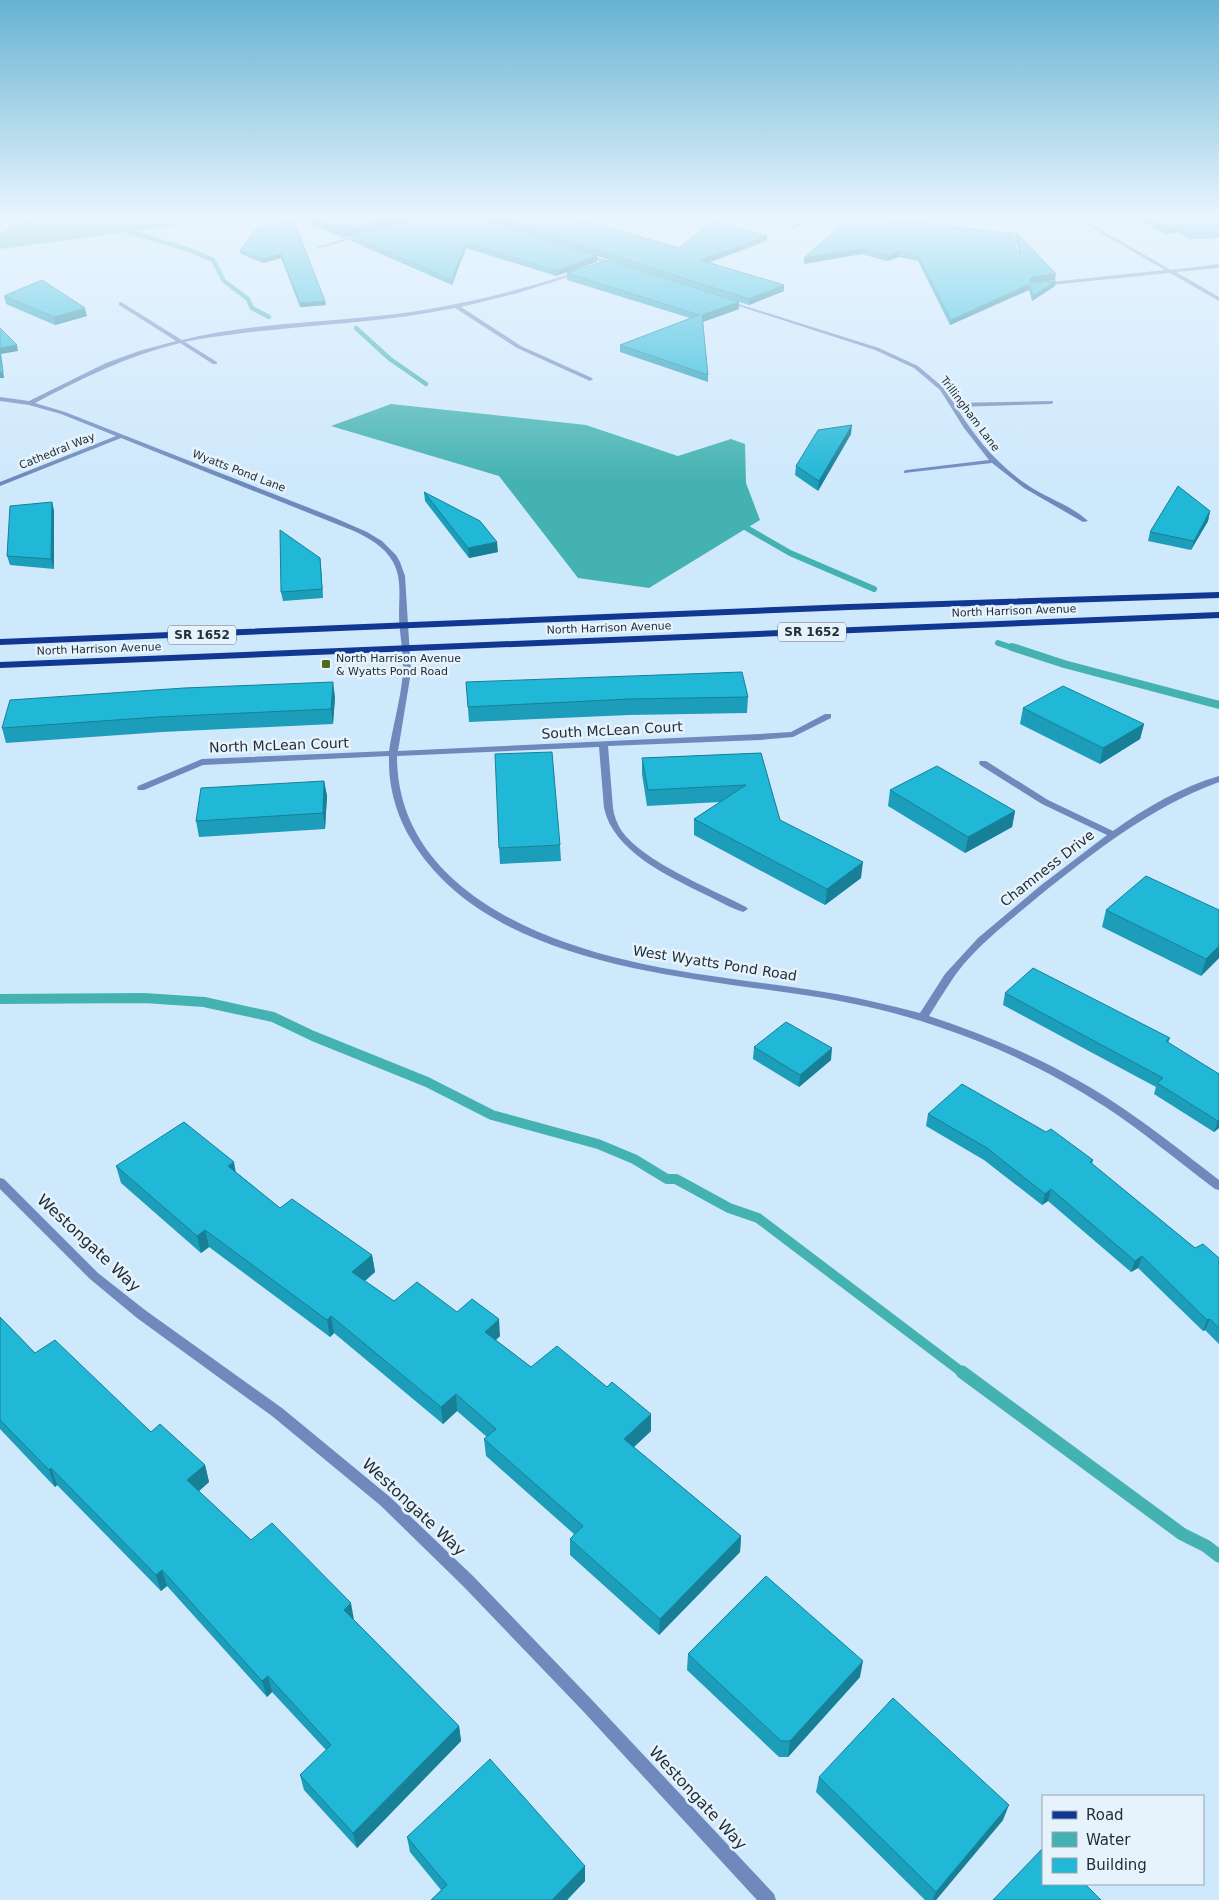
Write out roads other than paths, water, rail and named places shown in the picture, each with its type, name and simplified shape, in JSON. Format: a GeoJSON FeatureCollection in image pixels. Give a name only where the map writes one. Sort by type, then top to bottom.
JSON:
{"type":"FeatureCollection","features":[{"type":"Feature","properties":{"kind":"main road","name":"North Harrison Avenue"},"geometry":{"type":"LineString","coordinates":[[0,642],[403,627],[849,607],[1219,595]]}},
{"type":"Feature","properties":{"kind":"main road","name":"North Harrison Avenue"},"geometry":{"type":"LineString","coordinates":[[0,665],[1219,614]]}},
{"type":"Feature","properties":{"kind":"street"},"geometry":{"type":"LineString","coordinates":[[121,304],[215,363]]}},
{"type":"Feature","properties":{"kind":"street"},"geometry":{"type":"LineString","coordinates":[[30,403],[108,364],[139,352],[180,341],[238,330],[389,317],[472,304]]}},
{"type":"Feature","properties":{"kind":"street","name":"Trillingham Lane"},"geometry":{"type":"LineString","coordinates":[[737,304],[877,349],[903,360],[929,376],[942,388],[952,405],[993,461],[1026,487],[1085,521]]}},
{"type":"Feature","properties":{"kind":"street"},"geometry":{"type":"LineString","coordinates":[[457,307],[519,347],[590,379]]}},
{"type":"Feature","properties":{"kind":"street","name":"Wyatts Pond Lane"},"geometry":{"type":"LineString","coordinates":[[0,399],[30,403],[121,436],[333,519],[372,538],[393,556],[400,568],[403,579],[403,627]]}},
{"type":"Feature","properties":{"kind":"street"},"geometry":{"type":"LineString","coordinates":[[952,405],[1052,402]]}},
{"type":"Feature","properties":{"kind":"street","name":"Cathedral Way"},"geometry":{"type":"LineString","coordinates":[[0,484],[121,436]]}},
{"type":"Feature","properties":{"kind":"street"},"geometry":{"type":"LineString","coordinates":[[906,472],[993,461]]}},
{"type":"Feature","properties":{"kind":"street","name":"West Wyatts Pond Road"},"geometry":{"type":"LineString","coordinates":[[403,627],[407,669],[393,755],[398,800],[406,824],[417,844],[455,886],[480,905],[513,924],[577,950],[621,963],[655,971],[861,1002],[923,1018],[979,1038],[1091,1094],[1155,1136],[1219,1186]]}},
{"type":"Feature","properties":{"kind":"street","name":"South McLean Court"},"geometry":{"type":"LineString","coordinates":[[393,755],[793,734],[828,716]]}},
{"type":"Feature","properties":{"kind":"street"},"geometry":{"type":"LineString","coordinates":[[604,744],[610,819],[622,840],[640,854],[744,909]]}},
{"type":"Feature","properties":{"kind":"street","name":"North McLean Court"},"geometry":{"type":"LineString","coordinates":[[140,788],[202,762],[393,755]]}},
{"type":"Feature","properties":{"kind":"street"},"geometry":{"type":"LineString","coordinates":[[983,763],[1045,802],[1112,834]]}},
{"type":"Feature","properties":{"kind":"street","name":"Chamness Drive"},"geometry":{"type":"LineString","coordinates":[[923,1018],[949,975],[975,946],[1112,834],[1173,796],[1219,779]]}},
{"type":"Feature","properties":{"kind":"street","name":"Westongate Way"},"geometry":{"type":"LineString","coordinates":[[0,1182],[94,1276],[141,1314],[277,1412],[385,1502],[468,1581],[768,1900]]}},
{"type":"Feature","properties":{"kind":"water"},"geometry":{"type":"Polygon","coordinates":[[[391,404],[586,425],[678,456],[731,439],[745,444],[746,483],[760,520],[649,588],[578,578],[499,476],[331,426],[391,404]]]}},
{"type":"Feature","properties":{"kind":"waterway"},"geometry":{"type":"LineString","coordinates":[[250,304],[252,308],[269,317]]}},
{"type":"Feature","properties":{"kind":"waterway"},"geometry":{"type":"LineString","coordinates":[[356,328],[390,359],[426,384]]}},
{"type":"Feature","properties":{"kind":"waterway"},"geometry":{"type":"LineString","coordinates":[[738,523],[790,553],[874,589]]}},
{"type":"Feature","properties":{"kind":"waterway"},"geometry":{"type":"LineString","coordinates":[[998,643],[1016,649]]}},
{"type":"Feature","properties":{"kind":"waterway"},"geometry":{"type":"LineString","coordinates":[[1012,647],[1064,664],[1219,705]]}},
{"type":"Feature","properties":{"kind":"waterway"},"geometry":{"type":"LineString","coordinates":[[0,999],[144,998],[204,1002],[273,1017],[313,1036],[427,1082],[492,1115],[598,1144],[634,1159],[667,1179],[676,1179],[729,1208],[758,1218],[963,1373]]}},
{"type":"Feature","properties":{"kind":"waterway"},"geometry":{"type":"LineString","coordinates":[[962,1372],[1182,1534],[1206,1546],[1219,1556]]}},
{"type":"Feature","properties":{"kind":"place","name":"North Harrison Avenue & Wyatts Pond Road"},"geometry":{"type":"Point","coordinates":[326,664]}}]}
